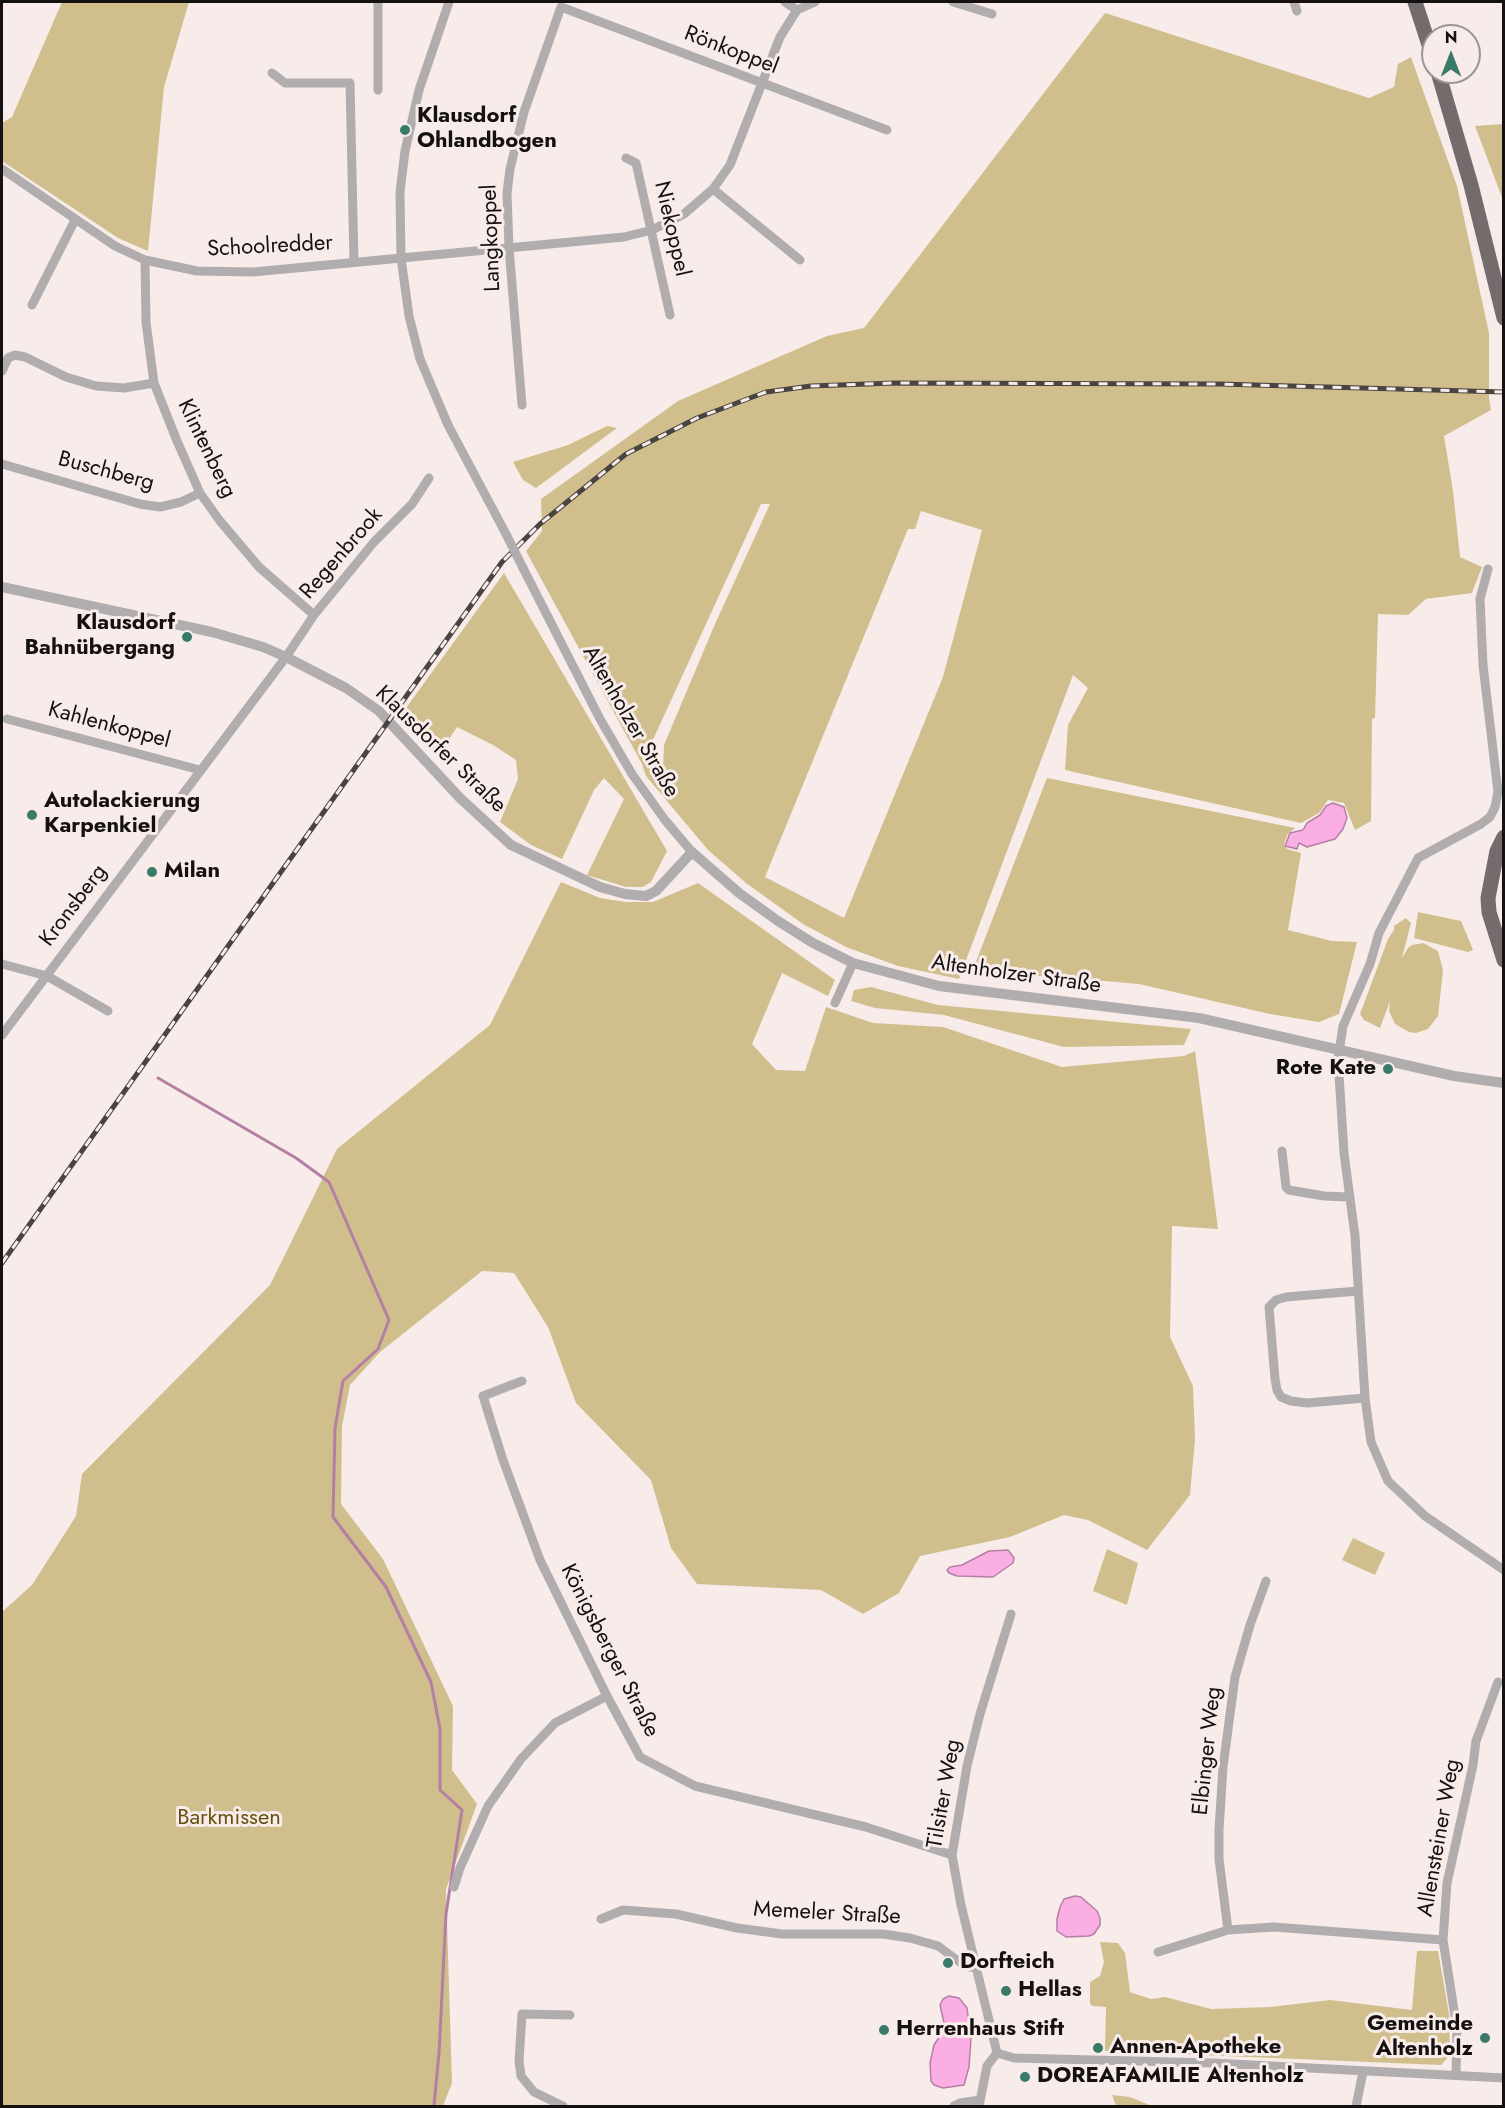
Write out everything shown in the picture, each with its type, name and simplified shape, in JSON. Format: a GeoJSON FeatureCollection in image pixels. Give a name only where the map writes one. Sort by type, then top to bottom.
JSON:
{"type":"FeatureCollection","features":[{"type":"Feature","properties":{"kind":"highway"},"geometry":{"type":"LineString","coordinates":[[1415,2],[1422,24]]}},
{"type":"Feature","properties":{"kind":"highway"},"geometry":{"type":"LineString","coordinates":[[1442,84],[1471,185],[1503,318]]}},
{"type":"Feature","properties":{"kind":"highway"},"geometry":{"type":"LineString","coordinates":[[1503,837],[1497,851],[1488,898],[1489,912],[1503,960]]}},
{"type":"Feature","properties":{"kind":"highway"},"geometry":{"type":"LineString","coordinates":[[1488,898],[1503,868]]}},
{"type":"Feature","properties":{"kind":"street"},"geometry":{"type":"LineString","coordinates":[[378,2],[378,90]]}},
{"type":"Feature","properties":{"kind":"street","name":"Altenholzer Straße"},"geometry":{"type":"LineString","coordinates":[[449,2],[419,90],[405,151],[400,192],[401,258],[410,316],[420,359],[448,425],[600,719],[632,774],[665,820],[692,852],[739,893],[778,921],[813,943],[853,963],[939,986],[1199,1018],[1454,1076],[1503,1083]]}},
{"type":"Feature","properties":{"kind":"street"},"geometry":{"type":"LineString","coordinates":[[785,2],[797,10],[815,2]]}},
{"type":"Feature","properties":{"kind":"street"},"geometry":{"type":"LineString","coordinates":[[953,2],[992,14]]}},
{"type":"Feature","properties":{"kind":"street"},"geometry":{"type":"LineString","coordinates":[[1294,2],[1297,11]]}},
{"type":"Feature","properties":{"kind":"street","name":"Rönkoppel"},"geometry":{"type":"LineString","coordinates":[[561,7],[887,130]]}},
{"type":"Feature","properties":{"kind":"street","name":"Langkoppel"},"geometry":{"type":"LineString","coordinates":[[522,405],[509,248],[507,193],[510,169],[524,112],[561,7]]}},
{"type":"Feature","properties":{"kind":"street","name":"Schoolredder"},"geometry":{"type":"LineString","coordinates":[[2,169],[115,246],[145,260],[197,271],[253,272],[624,237],[652,230],[684,214],[713,189],[730,165],[780,37],[797,10]]}},
{"type":"Feature","properties":{"kind":"street","name":"Schoolredder"},"geometry":{"type":"LineString","coordinates":[[272,73],[285,83],[350,83],[354,262]]}},
{"type":"Feature","properties":{"kind":"street","name":"Niekoppel"},"geometry":{"type":"LineString","coordinates":[[626,158],[636,163],[670,315]]}},
{"type":"Feature","properties":{"kind":"street"},"geometry":{"type":"LineString","coordinates":[[713,189],[800,260]]}},
{"type":"Feature","properties":{"kind":"street"},"geometry":{"type":"LineString","coordinates":[[32,305],[75,220]]}},
{"type":"Feature","properties":{"kind":"street","name":"Klintenberg"},"geometry":{"type":"LineString","coordinates":[[145,260],[146,322],[154,383],[200,493],[220,521],[259,567],[314,615]]}},
{"type":"Feature","properties":{"kind":"street"},"geometry":{"type":"LineString","coordinates":[[2,371],[8,358],[15,355],[66,377],[96,386],[124,388],[154,383]]}},
{"type":"Feature","properties":{"kind":"street","name":"Buschberg"},"geometry":{"type":"LineString","coordinates":[[2,464],[140,504],[160,507],[182,502],[200,493]]}},
{"type":"Feature","properties":{"kind":"street","name":"Regenbrook"},"geometry":{"type":"LineString","coordinates":[[286,657],[314,615],[374,542],[412,504],[429,478]]}},
{"type":"Feature","properties":{"kind":"street"},"geometry":{"type":"LineString","coordinates":[[1488,569],[1480,599],[1483,665],[1498,792],[1495,807],[1490,817],[1481,824],[1418,858],[1378,933],[1370,964],[1343,1026],[1338,1048],[1339,1089],[1355,1236],[1365,1398],[1371,1442],[1388,1481],[1425,1516],[1503,1570]]}},
{"type":"Feature","properties":{"kind":"street","name":"Klausdorfer Straße"},"geometry":{"type":"LineString","coordinates":[[2,587],[212,632],[263,647],[286,657],[346,688],[379,711],[460,798],[511,845],[600,887],[625,894],[646,896],[656,891],[692,852]]}},
{"type":"Feature","properties":{"kind":"street","name":"Kronsberg"},"geometry":{"type":"LineString","coordinates":[[2,1035],[286,657]]}},
{"type":"Feature","properties":{"kind":"street","name":"Kahlenkoppel"},"geometry":{"type":"LineString","coordinates":[[7,719],[200,770]]}},
{"type":"Feature","properties":{"kind":"street"},"geometry":{"type":"LineString","coordinates":[[835,1003],[853,963]]}},
{"type":"Feature","properties":{"kind":"street"},"geometry":{"type":"LineString","coordinates":[[2,964],[47,976],[108,1011]]}},
{"type":"Feature","properties":{"kind":"street"},"geometry":{"type":"LineString","coordinates":[[1282,1151],[1286,1187],[1289,1191],[1349,1197]]}},
{"type":"Feature","properties":{"kind":"street"},"geometry":{"type":"LineString","coordinates":[[1358,1291],[1286,1297],[1276,1300],[1269,1307],[1275,1379],[1281,1397],[1307,1403],[1365,1398]]}},
{"type":"Feature","properties":{"kind":"street","name":"Königsberger Straße"},"geometry":{"type":"LineString","coordinates":[[522,1381],[483,1396],[503,1460],[540,1560],[607,1696],[640,1757],[695,1786],[866,1827],[952,1855]]}},
{"type":"Feature","properties":{"kind":"street","name":"Elbinger Weg"},"geometry":{"type":"LineString","coordinates":[[1228,1930],[1219,1859],[1222,1767],[1235,1677],[1266,1581]]}},
{"type":"Feature","properties":{"kind":"street","name":"Tilsiter Weg"},"geometry":{"type":"LineString","coordinates":[[997,2053],[961,1905],[952,1855],[967,1766],[980,1714],[1011,1614]]}},
{"type":"Feature","properties":{"kind":"street","name":"Allensteiner Weg"},"geometry":{"type":"LineString","coordinates":[[1456,2075],[1457,2029],[1443,1940],[1447,1883],[1473,1765],[1476,1741],[1498,1682]]}},
{"type":"Feature","properties":{"kind":"street"},"geometry":{"type":"LineString","coordinates":[[454,1887],[460,1868],[488,1806],[521,1759],[555,1723],[607,1696]]}},
{"type":"Feature","properties":{"kind":"street","name":"Memeler Straße"},"geometry":{"type":"LineString","coordinates":[[601,1918],[623,1910],[676,1914],[737,1928],[782,1934],[883,1934],[910,1938],[938,1946],[965,1966],[976,1968]]}},
{"type":"Feature","properties":{"kind":"street"},"geometry":{"type":"LineString","coordinates":[[1158,1952],[1228,1930],[1286,1928],[1443,1940]]}},
{"type":"Feature","properties":{"kind":"street"},"geometry":{"type":"LineString","coordinates":[[563,2106],[534,2092],[521,2076],[519,2061],[522,2014],[570,2015]]}},
{"type":"Feature","properties":{"kind":"street"},"geometry":{"type":"LineString","coordinates":[[954,2106],[960,2103],[980,2103],[987,2066],[997,2053],[1014,2058],[1213,2063],[1503,2078]]}},
{"type":"Feature","properties":{"kind":"street"},"geometry":{"type":"LineString","coordinates":[[1356,2106],[1363,2072]]}},
{"type":"Feature","properties":{"kind":"green space"},"geometry":{"type":"Polygon","coordinates":[[[62,2],[189,2],[164,87],[148,251],[118,238],[2,161],[2,123],[12,117],[62,2]]]}},
{"type":"Feature","properties":{"kind":"green space"},"geometry":{"type":"Polygon","coordinates":[[[1105,13],[1369,98],[1394,87],[1398,64],[1411,57],[1457,186],[1489,333],[1491,410],[1444,436],[1460,557],[1482,567],[1472,593],[1426,599],[1408,615],[1378,614],[1375,718],[1372,719],[1371,821],[1355,830],[1344,803],[1328,800],[1319,813],[1301,823],[1065,770],[1068,725],[1088,688],[1073,675],[959,979],[898,966],[846,947],[803,924],[746,883],[708,850],[646,776],[642,764],[526,551],[542,531],[541,499],[678,401],[827,336],[864,328],[1105,13]],[[761,504],[651,744],[655,757],[663,768],[664,745],[715,624],[770,504],[761,504]],[[921,511],[915,529],[908,529],[765,877],[844,918],[943,677],[982,530],[921,511]]]}},
{"type":"Feature","properties":{"kind":"green space"},"geometry":{"type":"Polygon","coordinates":[[[1504,124],[1503,200],[1475,126],[1504,124]]]}},
{"type":"Feature","properties":{"kind":"green space"},"geometry":{"type":"Polygon","coordinates":[[[607,426],[617,428],[536,488],[523,480],[513,462],[568,445],[607,426]]]}},
{"type":"Feature","properties":{"kind":"green space"},"geometry":{"type":"Polygon","coordinates":[[[504,573],[667,851],[651,882],[643,887],[626,887],[587,875],[624,799],[604,778],[594,790],[562,859],[531,845],[500,822],[518,779],[516,760],[493,745],[457,727],[437,757],[398,719],[504,573]]]}},
{"type":"Feature","properties":{"kind":"green space"},"geometry":{"type":"Polygon","coordinates":[[[1047,778],[1295,828],[1287,835],[1284,845],[1287,849],[1301,853],[1288,930],[1332,941],[1357,942],[1339,1014],[1319,1022],[1270,1014],[1139,984],[972,972],[1047,778]]]}},
{"type":"Feature","properties":{"kind":"green space","name":"Barkmissen"},"geometry":{"type":"Polygon","coordinates":[[[561,882],[600,898],[625,902],[653,902],[698,883],[835,980],[828,996],[782,973],[752,1044],[776,1070],[805,1071],[826,1007],[873,1023],[943,1027],[1062,1067],[1184,1056],[1195,1051],[1218,1229],[1172,1226],[1170,1337],[1193,1386],[1195,1439],[1190,1495],[1147,1550],[1088,1520],[1064,1515],[1010,1537],[920,1556],[899,1593],[863,1614],[821,1590],[697,1584],[671,1548],[651,1480],[576,1403],[548,1327],[514,1273],[482,1271],[380,1352],[350,1385],[342,1426],[341,1504],[383,1559],[453,1706],[452,1770],[477,1804],[446,1889],[452,2083],[443,2106],[2,2106],[2,1612],[32,1585],[76,1516],[82,1474],[270,1285],[337,1149],[490,1025],[561,882]]]}},
{"type":"Feature","properties":{"kind":"green space"},"geometry":{"type":"Polygon","coordinates":[[[1418,912],[1461,921],[1473,950],[1468,952],[1414,938],[1418,912]]]}},
{"type":"Feature","properties":{"kind":"green space"},"geometry":{"type":"Polygon","coordinates":[[[1406,918],[1411,923],[1402,958],[1412,945],[1423,943],[1438,951],[1443,970],[1438,1016],[1428,1029],[1416,1033],[1409,1032],[1395,1024],[1389,1011],[1390,1001],[1380,1028],[1364,1020],[1360,1014],[1394,926],[1406,918]]]}},
{"type":"Feature","properties":{"kind":"green space"},"geometry":{"type":"Polygon","coordinates":[[[871,987],[938,1005],[1191,1029],[1184,1045],[1064,1047],[944,1015],[875,1008],[851,1001],[854,990],[871,987]]]}},
{"type":"Feature","properties":{"kind":"green space"},"geometry":{"type":"Polygon","coordinates":[[[1353,1538],[1385,1553],[1375,1575],[1342,1560],[1353,1538]]]}},
{"type":"Feature","properties":{"kind":"green space"},"geometry":{"type":"Polygon","coordinates":[[[1107,1549],[1138,1563],[1127,1605],[1093,1591],[1107,1549]]]}},
{"type":"Feature","properties":{"kind":"green space"},"geometry":{"type":"Polygon","coordinates":[[[1100,1942],[1118,1943],[1125,1953],[1130,1992],[1151,1999],[1165,1997],[1211,2009],[1270,2007],[1330,2000],[1412,2010],[1417,1951],[1438,1951],[1449,2014],[1450,2055],[1441,2065],[1105,2051],[1106,2007],[1090,2004],[1090,1982],[1100,1976],[1104,1962],[1100,1942]]]}},
{"type":"Feature","properties":{"kind":"green space"},"geometry":{"type":"Polygon","coordinates":[[[1112,2095],[1130,2097],[1152,2106],[1116,2106],[1112,2095]]]}},
{"type":"Feature","properties":{"kind":"shaded area"},"geometry":{"type":"Polygon","coordinates":[[[1333,803],[1344,807],[1347,818],[1343,829],[1335,839],[1307,847],[1299,843],[1297,849],[1285,846],[1290,833],[1303,830],[1307,823],[1320,815],[1326,806],[1333,803]]]}},
{"type":"Feature","properties":{"kind":"shaded area"},"geometry":{"type":"Polygon","coordinates":[[[1008,1550],[1014,1558],[1013,1563],[993,1577],[957,1576],[947,1570],[989,1551],[1008,1550]]]}},
{"type":"Feature","properties":{"kind":"shaded area"},"geometry":{"type":"Polygon","coordinates":[[[1081,1897],[1097,1911],[1100,1925],[1094,1934],[1066,1937],[1057,1931],[1057,1919],[1064,1899],[1081,1897]]]}},
{"type":"Feature","properties":{"kind":"shaded area"},"geometry":{"type":"Polygon","coordinates":[[[949,1996],[959,1998],[967,2008],[971,2038],[969,2067],[964,2085],[943,2088],[934,2085],[931,2081],[930,2063],[934,2045],[941,2034],[944,2023],[940,2005],[943,1999],[949,1996]]]}},
{"type":"Feature","properties":{"kind":"waterway"},"geometry":{"type":"LineString","coordinates":[[158,1078],[296,1158],[329,1182],[389,1320],[378,1349],[343,1381],[335,1428],[333,1517],[386,1587],[431,1682],[440,1729],[440,1790],[462,1810],[446,1914],[434,2106]]}},
{"type":"Feature","properties":{"kind":"railway"},"geometry":{"type":"LineString","coordinates":[[2,1263],[502,562],[540,524],[626,454],[697,418],[766,392],[811,386],[895,383],[1220,384],[1504,392]]}},
{"type":"Feature","properties":{"kind":"place","name":"Klausdorf Ohlandbogen"},"geometry":{"type":"Point","coordinates":[405,130]}},
{"type":"Feature","properties":{"kind":"place","name":"Klausdorf Bahnübergang"},"geometry":{"type":"Point","coordinates":[187,637]}},
{"type":"Feature","properties":{"kind":"place","name":"Autolackierung Karpenkiel"},"geometry":{"type":"Point","coordinates":[32,815]}},
{"type":"Feature","properties":{"kind":"place","name":"Milan"},"geometry":{"type":"Point","coordinates":[152,872]}},
{"type":"Feature","properties":{"kind":"place","name":"Rote Kate"},"geometry":{"type":"Point","coordinates":[1388,1069]}},
{"type":"Feature","properties":{"kind":"place","name":"Dorfteich"},"geometry":{"type":"Point","coordinates":[948,1963]}},
{"type":"Feature","properties":{"kind":"place","name":"Hellas"},"geometry":{"type":"Point","coordinates":[1006,1991]}},
{"type":"Feature","properties":{"kind":"place","name":"Herrenhaus Stift"},"geometry":{"type":"Point","coordinates":[884,2030]}},
{"type":"Feature","properties":{"kind":"place","name":"Gemeinde Altenholz"},"geometry":{"type":"Point","coordinates":[1485,2038]}},
{"type":"Feature","properties":{"kind":"place","name":"Annen-Apotheke"},"geometry":{"type":"Point","coordinates":[1098,2048]}},
{"type":"Feature","properties":{"kind":"place","name":"DOREAFAMILIE Altenholz"},"geometry":{"type":"Point","coordinates":[1025,2077]}}]}
